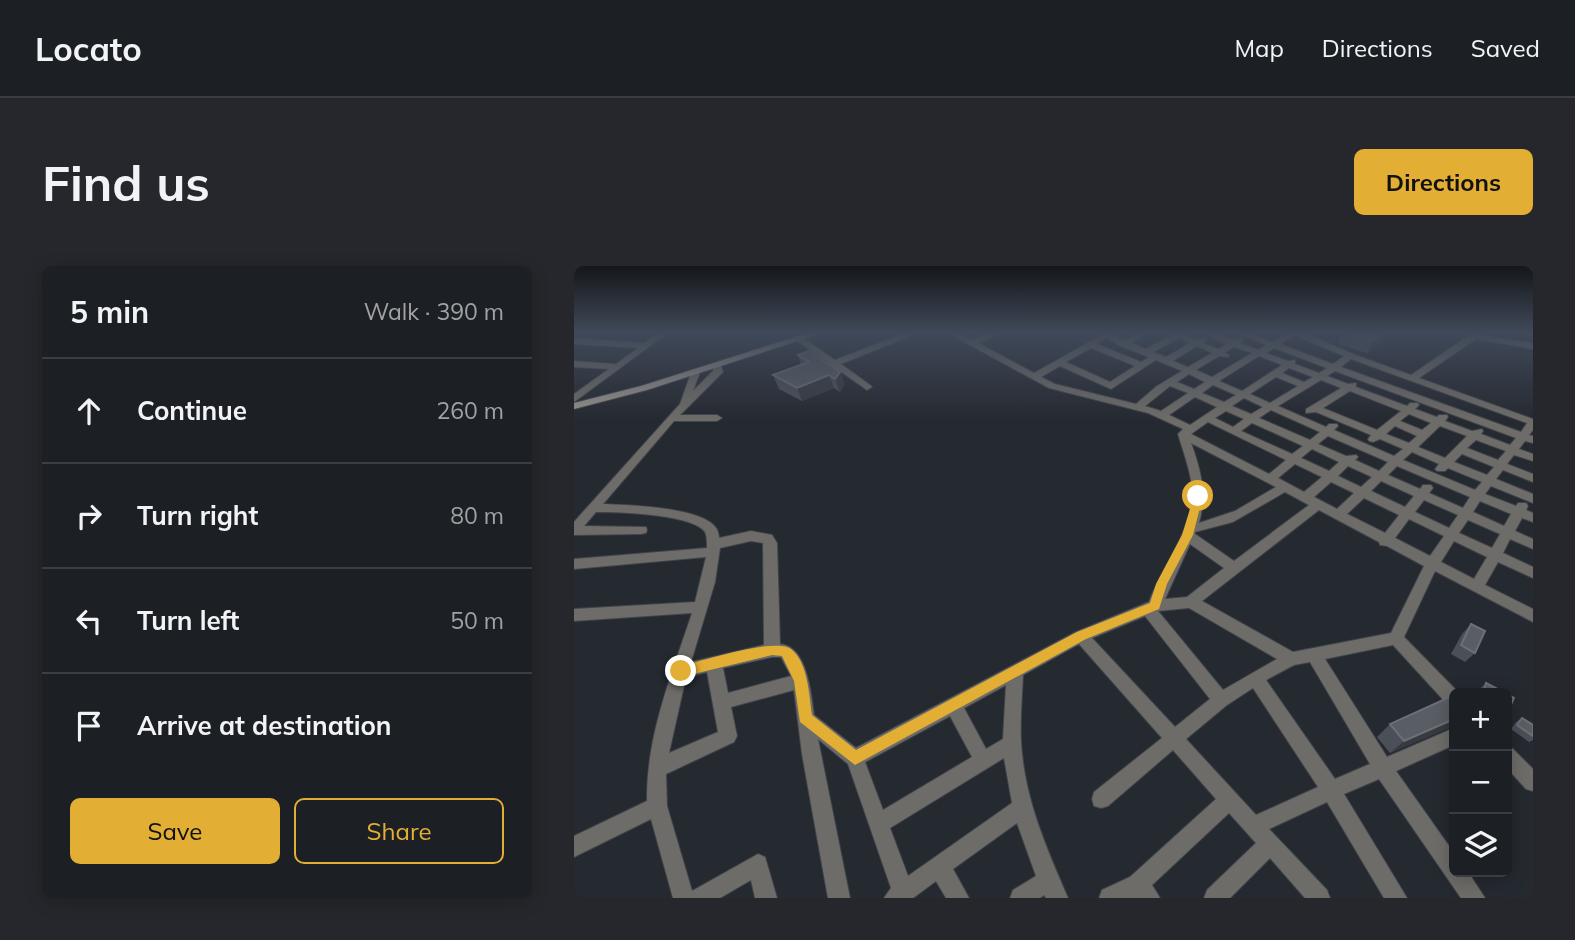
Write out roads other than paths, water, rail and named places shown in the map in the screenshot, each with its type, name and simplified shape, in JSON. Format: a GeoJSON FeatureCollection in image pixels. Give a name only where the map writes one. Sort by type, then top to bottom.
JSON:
{"type":"FeatureCollection","features":[{"type":"Feature","properties":{"kind":"street"},"geometry":{"type":"LineString","coordinates":[[586,365],[590,361]]}},
{"type":"Feature","properties":{"kind":"street"},"geometry":{"type":"LineString","coordinates":[[574,400],[625,361]]}},
{"type":"Feature","properties":{"kind":"street"},"geometry":{"type":"LineString","coordinates":[[574,406],[694,376],[738,361]]}},
{"type":"Feature","properties":{"kind":"street"},"geometry":{"type":"LineString","coordinates":[[829,361],[867,387]]}},
{"type":"Feature","properties":{"kind":"street"},"geometry":{"type":"LineString","coordinates":[[833,364],[840,361]]}},
{"type":"Feature","properties":{"kind":"street"},"geometry":{"type":"LineString","coordinates":[[1005,361],[1052,386],[1162,415],[1187,432],[1249,453],[1292,459],[1533,573]]}},
{"type":"Feature","properties":{"kind":"street"},"geometry":{"type":"LineString","coordinates":[[1131,361],[1142,366]]}},
{"type":"Feature","properties":{"kind":"street"},"geometry":{"type":"LineString","coordinates":[[1094,398],[1146,361]]}},
{"type":"Feature","properties":{"kind":"street"},"geometry":{"type":"LineString","coordinates":[[1169,361],[1533,519]]}},
{"type":"Feature","properties":{"kind":"street"},"geometry":{"type":"LineString","coordinates":[[1138,407],[1151,394],[1205,361]]}},
{"type":"Feature","properties":{"kind":"street"},"geometry":{"type":"LineString","coordinates":[[1207,361],[1238,377]]}},
{"type":"Feature","properties":{"kind":"street"},"geometry":{"type":"LineString","coordinates":[[1281,361],[1533,458]]}},
{"type":"Feature","properties":{"kind":"street"},"geometry":{"type":"LineString","coordinates":[[1162,415],[1212,381],[1274,373],[1292,361]]}},
{"type":"Feature","properties":{"kind":"street"},"geometry":{"type":"LineString","coordinates":[[1317,361],[1528,438]]}},
{"type":"Feature","properties":{"kind":"street"},"geometry":{"type":"LineString","coordinates":[[1234,431],[1270,406],[1322,378],[1343,361]]}},
{"type":"Feature","properties":{"kind":"street"},"geometry":{"type":"LineString","coordinates":[[1365,361],[1533,423],[1528,438],[1511,450],[1432,564],[1396,638]]}},
{"type":"Feature","properties":{"kind":"street"},"geometry":{"type":"LineString","coordinates":[[1377,398],[1432,361]]}},
{"type":"Feature","properties":{"kind":"street"},"geometry":{"type":"LineString","coordinates":[[1243,362],[1238,377],[1243,394]]}},
{"type":"Feature","properties":{"kind":"street"},"geometry":{"type":"LineString","coordinates":[[1034,377],[1061,363],[1111,386]]}},
{"type":"Feature","properties":{"kind":"street"},"geometry":{"type":"LineString","coordinates":[[574,364],[618,367]]}},
{"type":"Feature","properties":{"kind":"street"},"geometry":{"type":"LineString","coordinates":[[1249,453],[1378,366]]}},
{"type":"Feature","properties":{"kind":"street"},"geometry":{"type":"LineString","coordinates":[[574,531],[591,508],[717,369]]}},
{"type":"Feature","properties":{"kind":"street"},"geometry":{"type":"LineString","coordinates":[[1274,373],[1306,386]]}},
{"type":"Feature","properties":{"kind":"street"},"geometry":{"type":"LineString","coordinates":[[683,405],[694,376]]}},
{"type":"Feature","properties":{"kind":"street"},"geometry":{"type":"LineString","coordinates":[[1170,382],[1533,544]]}},
{"type":"Feature","properties":{"kind":"street"},"geometry":{"type":"LineString","coordinates":[[1305,498],[1345,461],[1437,387]]}},
{"type":"Feature","properties":{"kind":"street"},"geometry":{"type":"LineString","coordinates":[[574,392],[585,391]]}},
{"type":"Feature","properties":{"kind":"street"},"geometry":{"type":"LineString","coordinates":[[1187,432],[1243,394]]}},
{"type":"Feature","properties":{"kind":"street"},"geometry":{"type":"LineString","coordinates":[[1337,516],[1465,397]]}},
{"type":"Feature","properties":{"kind":"street"},"geometry":{"type":"LineString","coordinates":[[1315,408],[1489,481],[1531,495],[1506,532],[1477,587]]}},
{"type":"Feature","properties":{"kind":"street"},"geometry":{"type":"LineString","coordinates":[[1385,542],[1434,478],[1498,410]]}},
{"type":"Feature","properties":{"kind":"street"},"geometry":{"type":"LineString","coordinates":[[671,418],[717,418]]}},
{"type":"Feature","properties":{"kind":"street"},"geometry":{"type":"LineString","coordinates":[[1207,418],[1234,431],[1270,479],[1385,542],[1533,616]]}},
{"type":"Feature","properties":{"kind":"street"},"geometry":{"type":"LineString","coordinates":[[1270,479],[1341,419]]}},
{"type":"Feature","properties":{"kind":"street"},"geometry":{"type":"LineString","coordinates":[[1393,422],[1424,435]]}},
{"type":"Feature","properties":{"kind":"street"},"geometry":{"type":"LineString","coordinates":[[1151,607],[1188,531],[1198,496],[1187,432]]}},
{"type":"Feature","properties":{"kind":"street"},"geometry":{"type":"LineString","coordinates":[[1459,449],[1533,478]]}},
{"type":"Feature","properties":{"kind":"street"},"geometry":{"type":"LineString","coordinates":[[1188,531],[1211,527],[1241,514],[1285,486]]}},
{"type":"Feature","properties":{"kind":"street"},"geometry":{"type":"LineString","coordinates":[[855,758],[1081,636],[1151,607],[1191,602],[1232,567],[1262,548],[1317,505]]}},
{"type":"Feature","properties":{"kind":"street"},"geometry":{"type":"LineString","coordinates":[[591,508],[645,510],[683,517],[707,526],[712,532],[714,548],[701,607],[681,671],[657,766],[657,806],[684,898]]}},
{"type":"Feature","properties":{"kind":"street"},"geometry":{"type":"LineString","coordinates":[[574,531],[641,530]]}},
{"type":"Feature","properties":{"kind":"street"},"geometry":{"type":"LineString","coordinates":[[1188,531],[1232,567]]}},
{"type":"Feature","properties":{"kind":"street"},"geometry":{"type":"LineString","coordinates":[[574,564],[714,548],[751,536],[767,538],[770,543],[772,650]]}},
{"type":"Feature","properties":{"kind":"street"},"geometry":{"type":"LineString","coordinates":[[1191,602],[1291,659]]}},
{"type":"Feature","properties":{"kind":"street"},"geometry":{"type":"LineString","coordinates":[[574,615],[701,607]]}},
{"type":"Feature","properties":{"kind":"street"},"geometry":{"type":"LineString","coordinates":[[1151,607],[1221,700]]}},
{"type":"Feature","properties":{"kind":"street"},"geometry":{"type":"LineString","coordinates":[[1081,636],[1256,825],[1319,898]]}},
{"type":"Feature","properties":{"kind":"street"},"geometry":{"type":"LineString","coordinates":[[1101,799],[1221,700],[1255,678],[1291,659],[1396,638]]}},
{"type":"Feature","properties":{"kind":"street"},"geometry":{"type":"LineString","coordinates":[[1396,638],[1449,696]]}},
{"type":"Feature","properties":{"kind":"street"},"geometry":{"type":"LineString","coordinates":[[681,671],[772,650],[785,651],[791,657],[801,681],[805,718],[839,898]]}},
{"type":"Feature","properties":{"kind":"street"},"geometry":{"type":"LineString","coordinates":[[1314,655],[1384,770],[1449,862]]}},
{"type":"Feature","properties":{"kind":"street"},"geometry":{"type":"LineString","coordinates":[[657,766],[728,736],[715,665]]}},
{"type":"Feature","properties":{"kind":"street"},"geometry":{"type":"LineString","coordinates":[[1014,673],[1012,743],[1023,807],[1053,889],[1021,898]]}},
{"type":"Feature","properties":{"kind":"street"},"geometry":{"type":"LineString","coordinates":[[1255,678],[1331,790],[1396,898]]}},
{"type":"Feature","properties":{"kind":"street"},"geometry":{"type":"LineString","coordinates":[[723,702],[801,681]]}},
{"type":"Feature","properties":{"kind":"street"},"geometry":{"type":"LineString","coordinates":[[953,705],[983,760]]}},
{"type":"Feature","properties":{"kind":"street"},"geometry":{"type":"LineString","coordinates":[[805,718],[855,758],[899,895],[1023,807]]}},
{"type":"Feature","properties":{"kind":"street"},"geometry":{"type":"LineString","coordinates":[[1256,825],[1331,790],[1384,770],[1449,738]]}},
{"type":"Feature","properties":{"kind":"street"},"geometry":{"type":"LineString","coordinates":[[878,824],[1012,743]]}},
{"type":"Feature","properties":{"kind":"street"},"geometry":{"type":"LineString","coordinates":[[1512,760],[1533,782]]}},
{"type":"Feature","properties":{"kind":"street"},"geometry":{"type":"LineString","coordinates":[[1110,898],[1143,891],[1230,799]]}},
{"type":"Feature","properties":{"kind":"street"},"geometry":{"type":"LineString","coordinates":[[574,847],[657,806]]}},
{"type":"Feature","properties":{"kind":"street"},"geometry":{"type":"LineString","coordinates":[[1216,898],[1271,843]]}},
{"type":"Feature","properties":{"kind":"street"},"geometry":{"type":"LineString","coordinates":[[700,898],[758,864],[766,898]]}},
{"type":"Feature","properties":{"kind":"street"},"geometry":{"type":"LineString","coordinates":[[939,866],[958,898]]}},
{"type":"Feature","properties":{"kind":"street"},"geometry":{"type":"LineString","coordinates":[[1459,877],[1474,898]]}}]}
